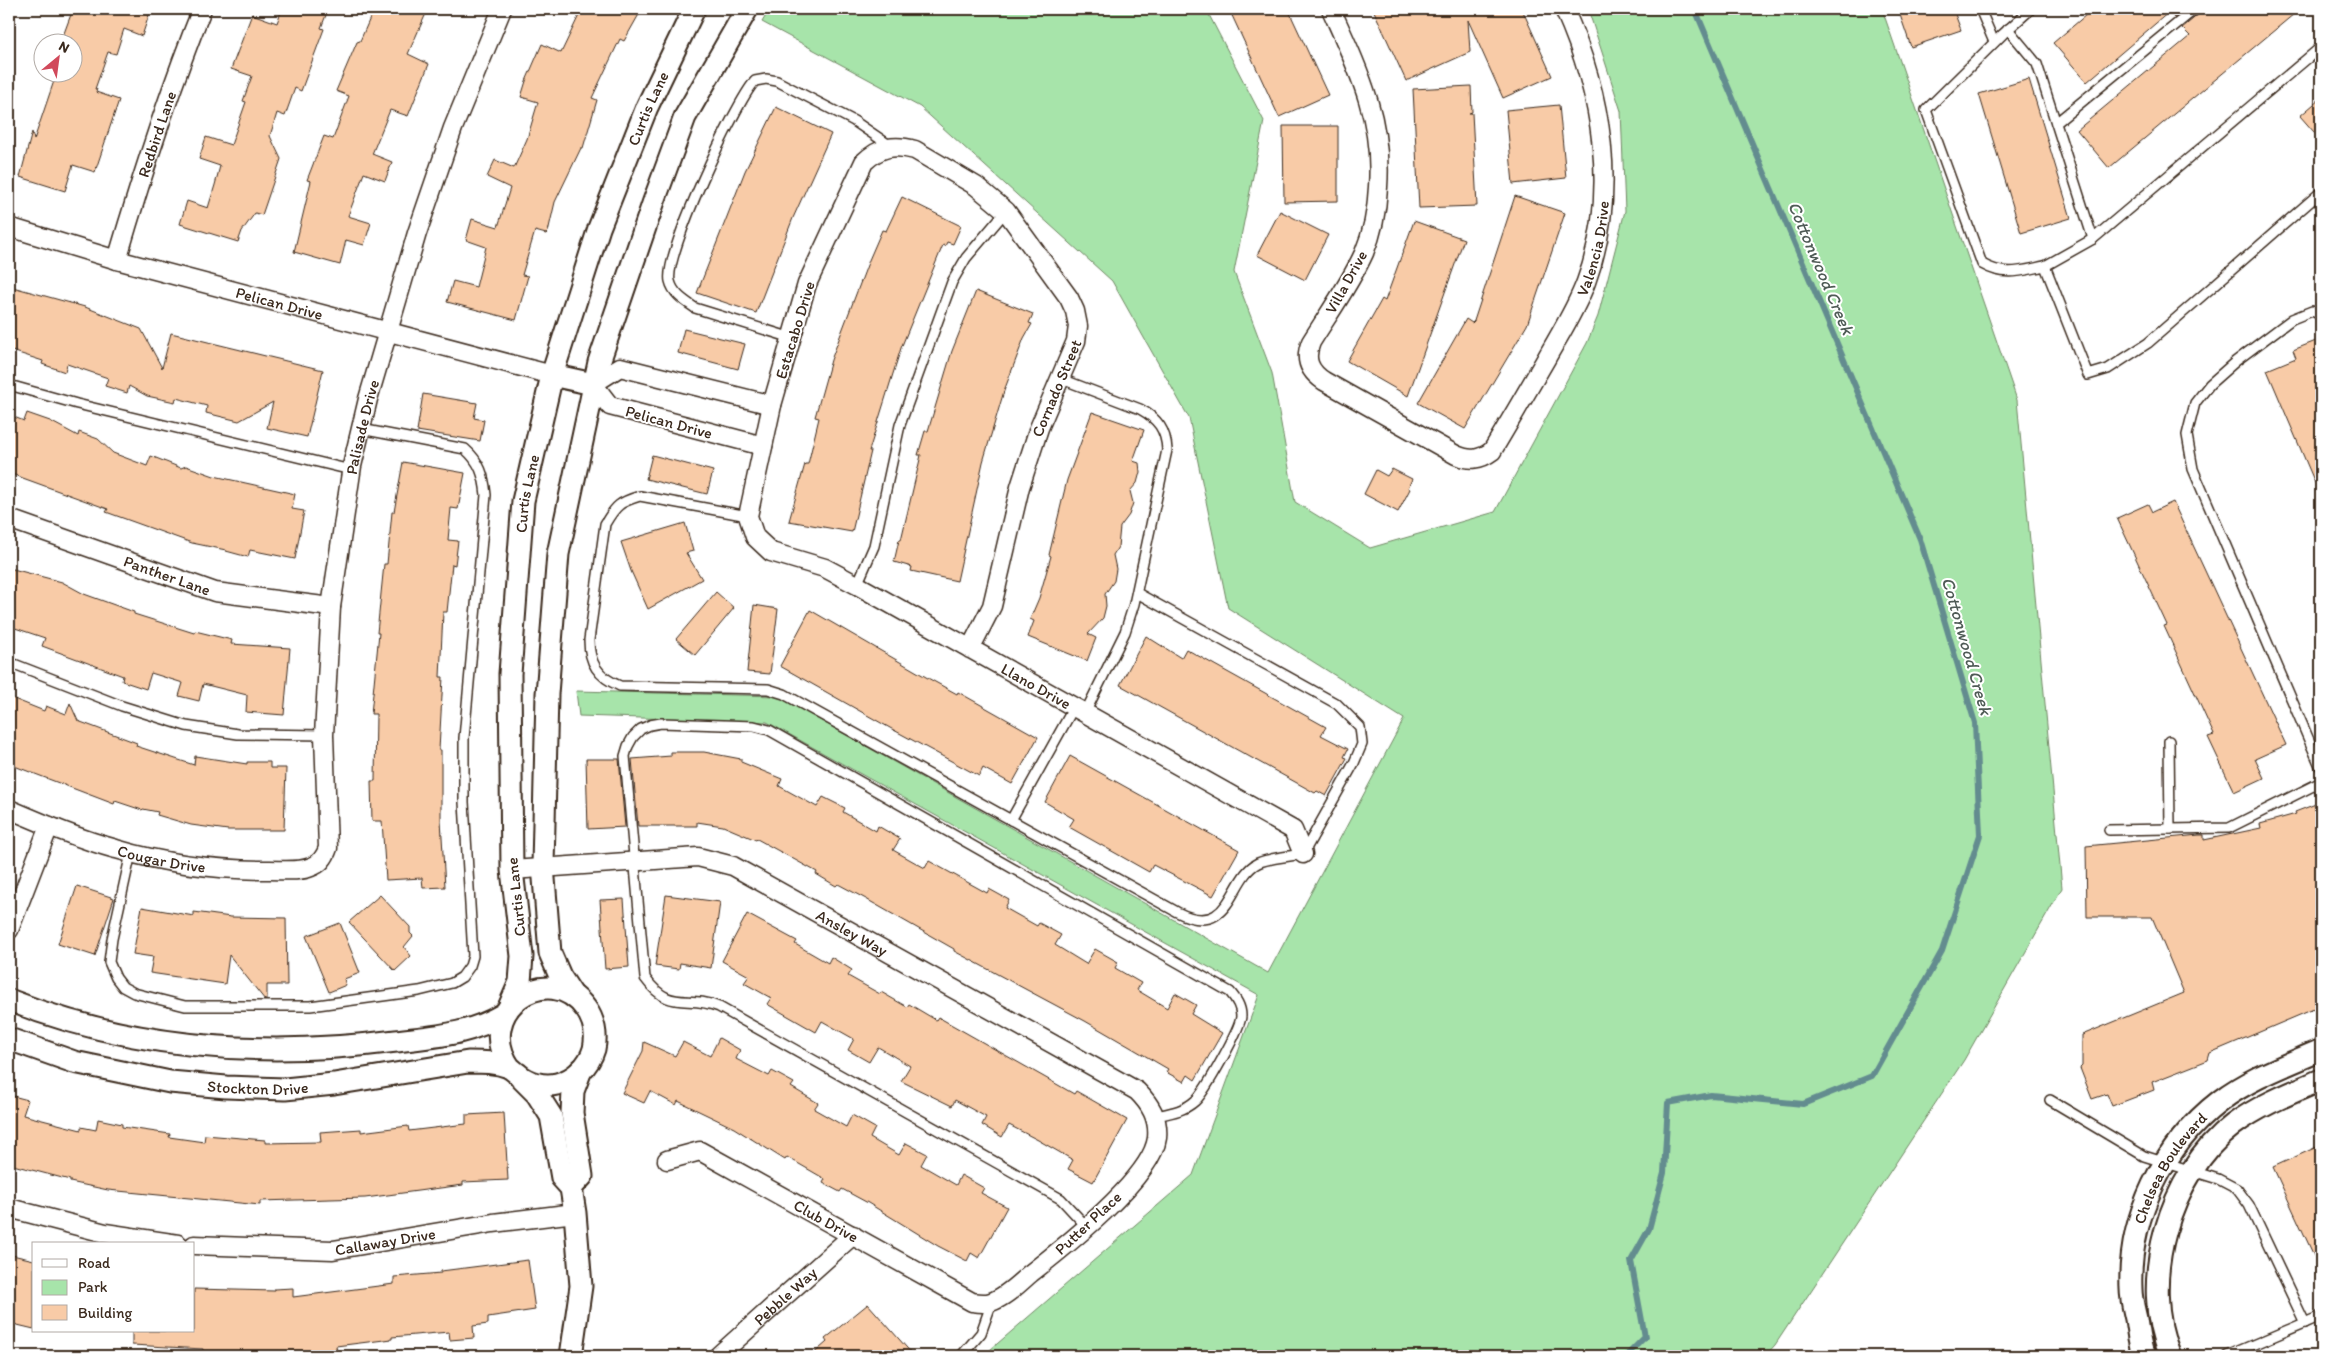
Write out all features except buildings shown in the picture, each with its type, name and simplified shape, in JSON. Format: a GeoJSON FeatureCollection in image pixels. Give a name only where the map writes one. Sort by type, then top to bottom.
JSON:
{"type":"FeatureCollection","features":[{"type":"Feature","properties":{"kind":"street","name":"Redbird Lane"},"geometry":{"type":"LineString","coordinates":[[117,260],[149,152],[180,63],[202,9]]}},
{"type":"Feature","properties":{"kind":"street","name":"Palisade Drive"},"geometry":{"type":"LineString","coordinates":[[320,862],[328,848],[324,735],[331,607],[351,470],[417,233],[453,128],[502,9]]}},
{"type":"Feature","properties":{"kind":"street","name":"Curtis Lane"},"geometry":{"type":"LineString","coordinates":[[507,1009],[520,982],[522,956],[512,870],[510,654],[523,501],[552,375],[599,228],[647,106],[694,9]]}},
{"type":"Feature","properties":{"kind":"street","name":"Curtis Lane"},"geometry":{"type":"LineString","coordinates":[[573,996],[560,976],[550,953],[543,866],[547,694],[558,554],[593,384],[654,201],[685,117],[747,9]]}},
{"type":"Feature","properties":{"kind":"street","name":"Villa Drive"},"geometry":{"type":"LineString","coordinates":[[1331,9],[1363,80],[1372,108],[1379,148],[1377,208],[1364,253],[1312,342],[1307,357],[1309,366],[1316,376],[1324,381],[1448,450],[1465,459],[1477,459]]}},
{"type":"Feature","properties":{"kind":"street","name":"Valencia Drive"},"geometry":{"type":"LineString","coordinates":[[1477,459],[1492,451],[1566,326],[1586,282],[1598,234],[1604,174],[1599,116],[1584,58],[1564,9]]}},
{"type":"Feature","properties":{"kind":"street","name":"Cornado Street"},"geometry":{"type":"LineString","coordinates":[[892,147],[901,146],[915,150],[976,186],[1006,211],[1058,282],[1075,311],[1078,326],[1076,341],[1039,428],[1020,487],[992,606],[970,648]]}},
{"type":"Feature","properties":{"kind":"street","name":"Estacabo Drive"},"geometry":{"type":"LineString","coordinates":[[748,516],[772,405],[808,284],[864,162],[874,153],[892,147]]}},
{"type":"Feature","properties":{"kind":"street","name":"Pelican Drive"},"geometry":{"type":"LineString","coordinates":[[9,227],[117,260],[552,375]]}},
{"type":"Feature","properties":{"kind":"street"},"geometry":{"type":"LineString","coordinates":[[552,375],[593,384],[620,367],[772,405]]}},
{"type":"Feature","properties":{"kind":"street","name":"Pelican Drive"},"geometry":{"type":"LineString","coordinates":[[593,384],[610,406],[763,446]]}},
{"type":"Feature","properties":{"kind":"street","name":"Llano Drive"},"geometry":{"type":"LineString","coordinates":[[748,516],[755,537],[771,552],[825,568],[857,585],[1294,830],[1303,854]]}},
{"type":"Feature","properties":{"kind":"street","name":"Panther Lane"},"geometry":{"type":"LineString","coordinates":[[9,518],[215,592],[331,607]]}},
{"type":"Feature","properties":{"kind":"street","name":"Cougar Drive"},"geometry":{"type":"LineString","coordinates":[[9,809],[49,826],[131,853],[186,865],[242,870],[304,869],[320,862]]}},
{"type":"Feature","properties":{"kind":"street"},"geometry":{"type":"LineString","coordinates":[[9,930],[49,826]]}},
{"type":"Feature","properties":{"kind":"street","name":"Ansley Way"},"geometry":{"type":"LineString","coordinates":[[512,870],[543,866],[698,857],[733,866],[1137,1091],[1147,1101],[1156,1116]]}},
{"type":"Feature","properties":{"kind":"street"},"geometry":{"type":"LineString","coordinates":[[9,1000],[54,1017],[99,1030],[153,1040],[240,1049],[373,1044],[464,1032],[485,1025],[526,993],[550,988],[573,996],[590,1014],[595,1031],[594,1050],[581,1070],[573,1091],[572,1113],[582,1176],[571,1188]]}},
{"type":"Feature","properties":{"kind":"street"},"geometry":{"type":"LineString","coordinates":[[507,1009],[499,1030],[500,1047],[515,1072],[538,1094],[551,1116],[562,1178],[571,1188],[581,1286],[571,1356]]}},
{"type":"Feature","properties":{"kind":"street","name":"Stockton Drive"},"geometry":{"type":"LineString","coordinates":[[9,1038],[83,1064],[170,1082],[226,1087],[285,1089],[334,1084],[468,1062],[490,1062],[515,1072]]}},
{"type":"Feature","properties":{"kind":"street","name":"Chelsea Boulevard"},"geometry":{"type":"LineString","coordinates":[[2144,1356],[2130,1291],[2133,1248],[2145,1202],[2164,1163],[2189,1130],[2220,1101],[2251,1081],[2321,1050]]}},
{"type":"Feature","properties":{"kind":"street"},"geometry":{"type":"LineString","coordinates":[[515,1072],[529,1081],[548,1085],[564,1081],[581,1070]]}},
{"type":"Feature","properties":{"kind":"street","name":"Chelsea Boulevard"},"geometry":{"type":"LineString","coordinates":[[2170,1356],[2163,1341],[2157,1284],[2161,1242],[2171,1211],[2193,1172],[2209,1149],[2232,1126],[2259,1108],[2321,1080]]}},
{"type":"Feature","properties":{"kind":"street","name":"Putter Place"},"geometry":{"type":"LineString","coordinates":[[988,1303],[1001,1297],[1087,1227],[1129,1185],[1151,1153],[1157,1138],[1156,1116]]}},
{"type":"Feature","properties":{"kind":"street","name":"Club Drive"},"geometry":{"type":"LineString","coordinates":[[667,1160],[700,1151],[972,1302],[988,1303]]}},
{"type":"Feature","properties":{"kind":"street"},"geometry":{"type":"LineString","coordinates":[[9,1208],[105,1234],[163,1242]]}},
{"type":"Feature","properties":{"kind":"street","name":"Callaway Drive"},"geometry":{"type":"LineString","coordinates":[[195,1244],[333,1250],[493,1224],[575,1213]]}},
{"type":"Feature","properties":{"kind":"street","name":"Pebble Way"},"geometry":{"type":"LineString","coordinates":[[718,1356],[853,1236]]}},
{"type":"Feature","properties":{"kind":"lane"},"geometry":{"type":"LineString","coordinates":[[1980,9],[1994,42]]}},
{"type":"Feature","properties":{"kind":"lane"},"geometry":{"type":"LineString","coordinates":[[2031,9],[1994,42],[1926,110],[1982,264],[1993,270],[2009,273],[2045,266],[2093,239],[2321,47]]}},
{"type":"Feature","properties":{"kind":"lane"},"geometry":{"type":"LineString","coordinates":[[2056,123],[2195,9]]}},
{"type":"Feature","properties":{"kind":"lane"},"geometry":{"type":"LineString","coordinates":[[2008,29],[2037,64],[2093,239]]}},
{"type":"Feature","properties":{"kind":"lane"},"geometry":{"type":"LineString","coordinates":[[792,338],[695,308],[682,299],[673,289],[669,279],[678,242],[707,168],[737,107],[755,81],[766,79],[777,81],[854,121],[892,147]]}},
{"type":"Feature","properties":{"kind":"lane"},"geometry":{"type":"LineString","coordinates":[[2045,266],[2088,375],[2108,369],[2148,343],[2321,192]]}},
{"type":"Feature","properties":{"kind":"lane"},"geometry":{"type":"LineString","coordinates":[[857,585],[874,546],[900,425],[952,282],[966,258],[1006,211]]}},
{"type":"Feature","properties":{"kind":"lane"},"geometry":{"type":"LineString","coordinates":[[2321,315],[2312,311],[2292,319],[2210,384],[2195,404],[2187,435],[2193,469],[2321,768]]}},
{"type":"Feature","properties":{"kind":"lane"},"geometry":{"type":"LineString","coordinates":[[1011,820],[1080,710],[1125,632],[1136,593],[1167,450],[1167,438],[1162,426],[1152,416],[1140,409],[1059,378]]}},
{"type":"Feature","properties":{"kind":"lane"},"geometry":{"type":"LineString","coordinates":[[9,385],[77,404],[351,470]]}},
{"type":"Feature","properties":{"kind":"lane"},"geometry":{"type":"LineString","coordinates":[[131,853],[112,939],[109,962],[116,978],[123,987],[134,993],[185,1006],[310,1006],[419,991],[452,983],[462,977],[470,966],[473,956],[464,802],[464,738],[486,495],[484,474],[474,457],[465,449],[361,429]]}},
{"type":"Feature","properties":{"kind":"lane"},"geometry":{"type":"LineString","coordinates":[[748,516],[640,496],[623,501],[613,510],[605,524],[589,640],[592,664],[599,674],[620,686],[777,691],[1177,912],[1187,917],[1211,916],[1222,910],[1248,872],[1257,863],[1303,854],[1354,763],[1362,744],[1360,726],[1337,704],[1136,593]]}},
{"type":"Feature","properties":{"kind":"lane"},"geometry":{"type":"LineString","coordinates":[[9,662],[122,706],[186,726],[238,734],[324,735]]}},
{"type":"Feature","properties":{"kind":"lane"},"geometry":{"type":"LineString","coordinates":[[1087,1227],[1061,1199],[719,1007],[699,1001],[676,1002],[664,997],[653,989],[645,978],[626,756],[628,746],[640,729],[660,723],[754,726],[769,730],[1230,992],[1240,1007],[1239,1026],[1203,1090],[1196,1100],[1182,1110],[1156,1116]]}},
{"type":"Feature","properties":{"kind":"lane"},"geometry":{"type":"LineString","coordinates":[[2169,741],[2170,829]]}},
{"type":"Feature","properties":{"kind":"lane"},"geometry":{"type":"LineString","coordinates":[[2109,830],[2229,828],[2321,782]]}},
{"type":"Feature","properties":{"kind":"lane"},"geometry":{"type":"LineString","coordinates":[[2050,1100],[2144,1156],[2218,1179],[2237,1189],[2249,1205],[2305,1323]]}},
{"type":"Feature","properties":{"kind":"lane"},"geometry":{"type":"LineString","coordinates":[[961,1356],[980,1333],[988,1303]]}},
{"type":"Feature","properties":{"kind":"lane"},"geometry":{"type":"LineString","coordinates":[[2227,1356],[2321,1316]]}},
{"type":"Feature","properties":{"kind":"green space"},"geometry":{"type":"Polygon","coordinates":[[[770,9],[1206,9],[1264,121],[1234,272],[1272,373],[1295,502],[1370,548],[1495,512],[1587,343],[1598,316],[1625,211],[1621,111],[1588,9],[1882,9],[2017,400],[2062,888],[1964,1060],[1775,1345],[1765,1356],[983,1356],[1193,1175],[1259,995],[767,722],[579,716],[576,691],[777,696],[1268,973],[1404,719],[1228,608],[1189,418],[1112,281],[920,107],[762,22],[770,9]]]}},
{"type":"Feature","properties":{"kind":"waterway","name":"Cottonwood Creek"},"geometry":{"type":"LineString","coordinates":[[1626,1356],[1645,1337],[1631,1261],[1649,1229],[1664,1173],[1668,1103],[1711,1095],[1803,1104],[1872,1076],[1942,951],[1980,835],[1975,723],[1920,539],[1695,9]]}}]}
